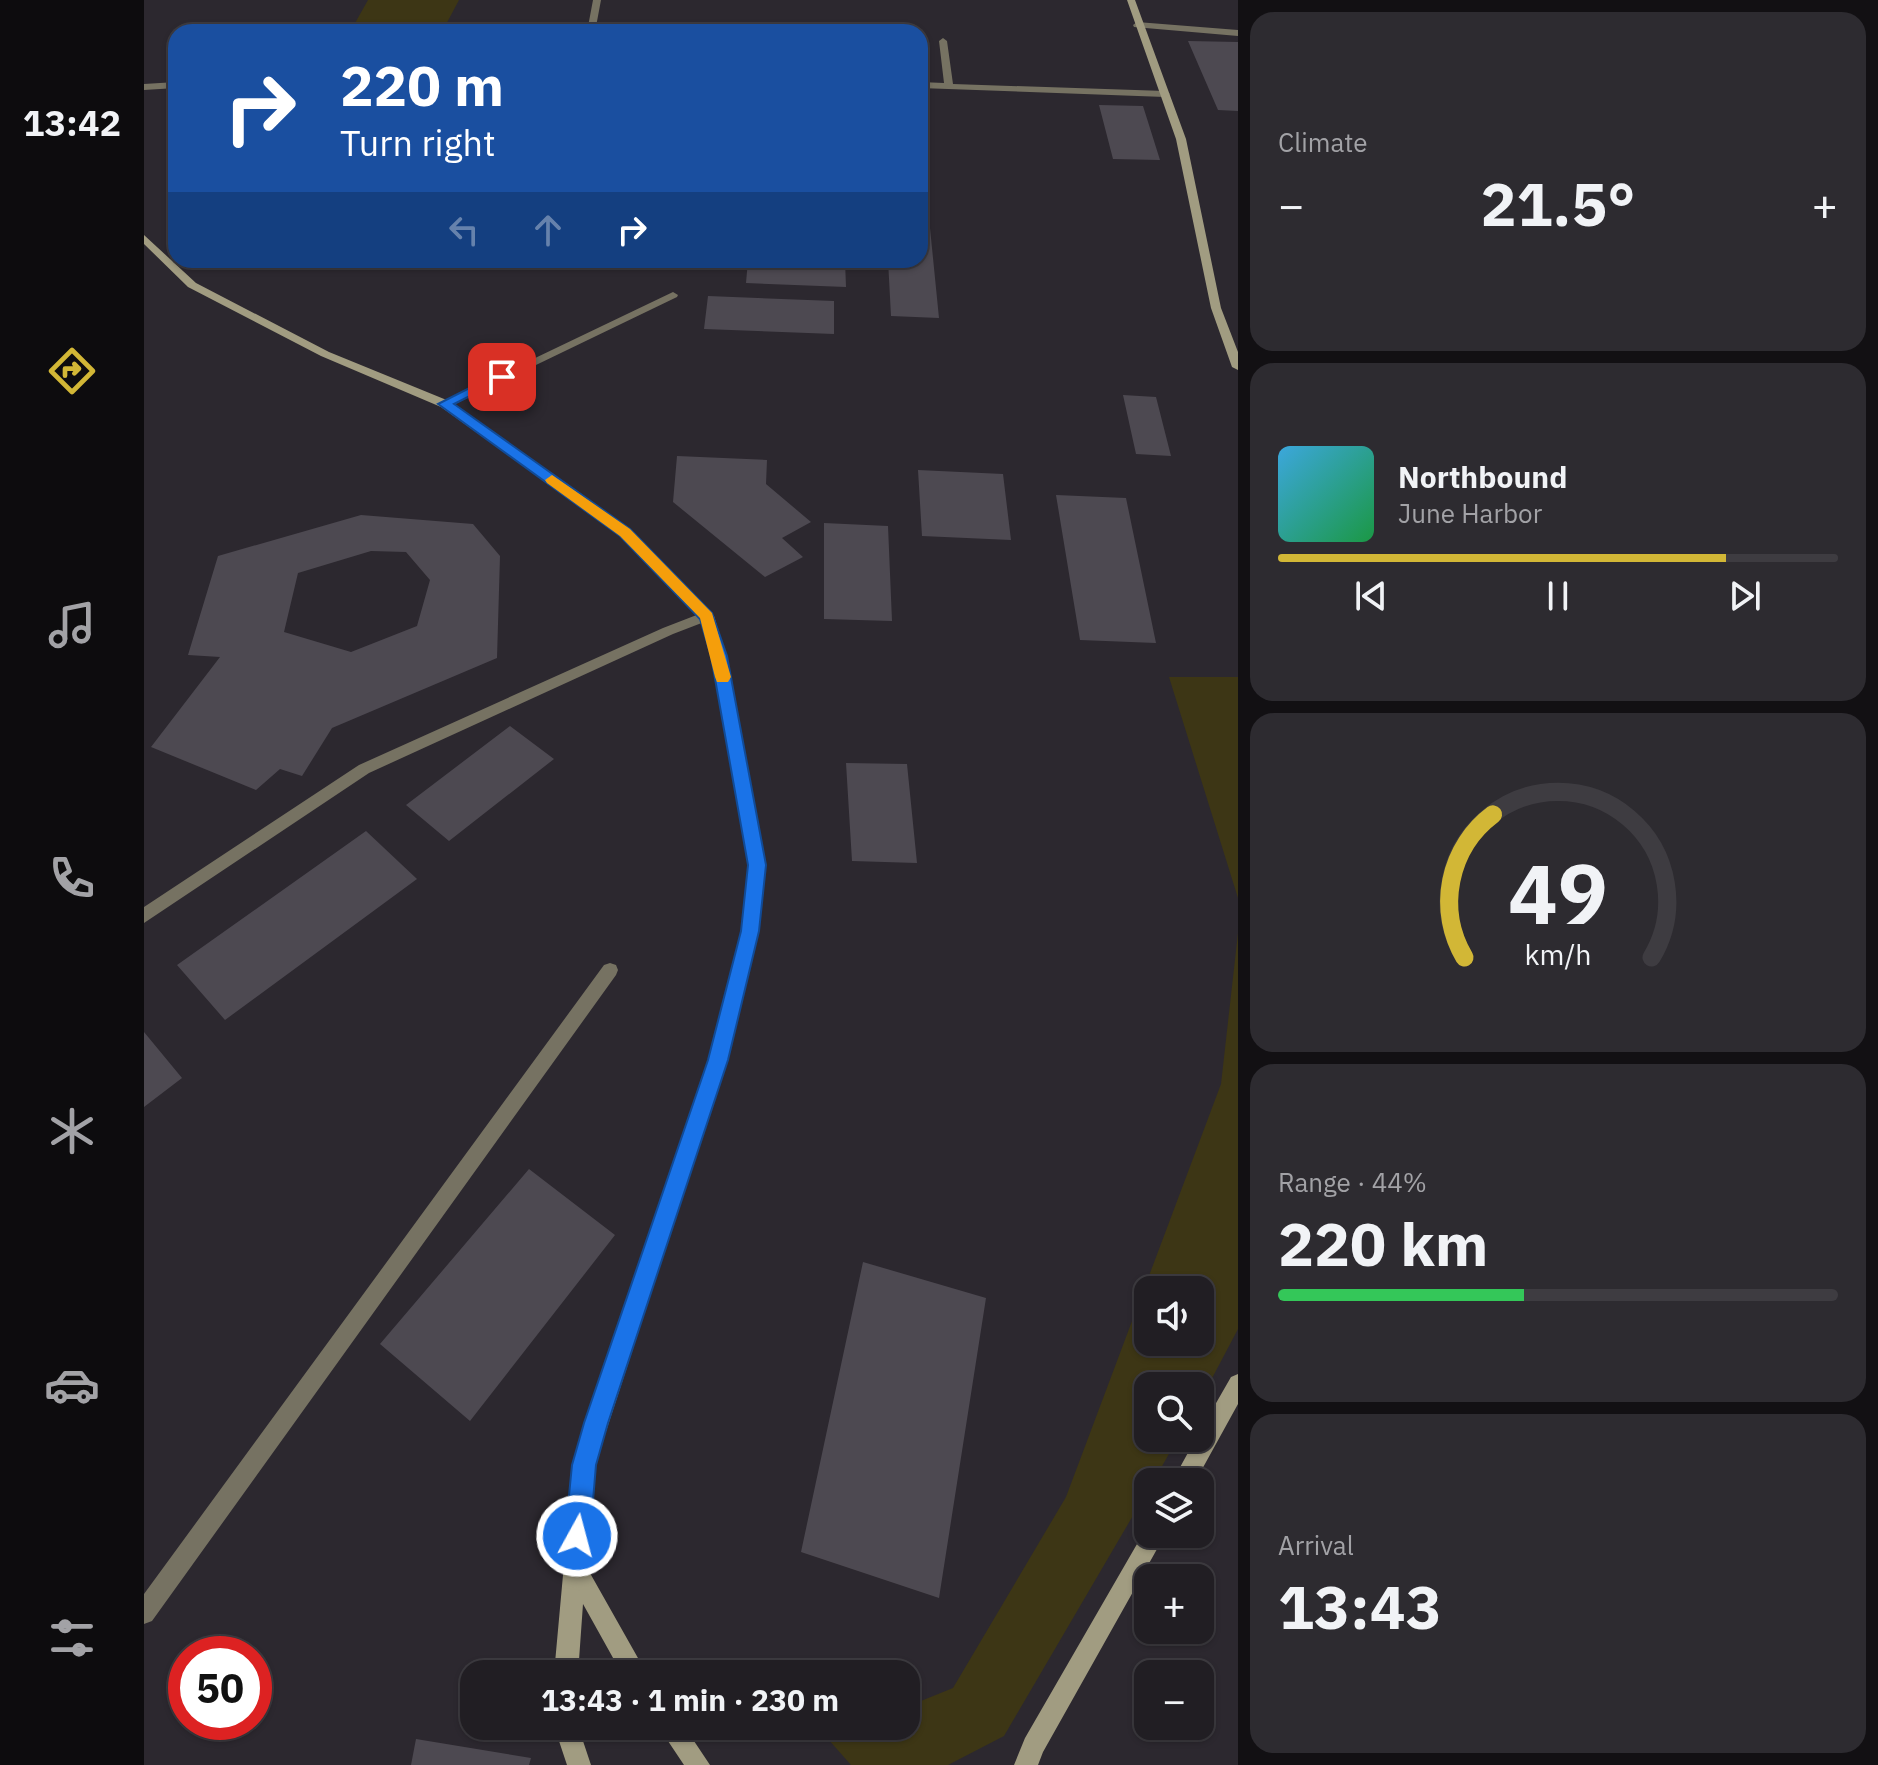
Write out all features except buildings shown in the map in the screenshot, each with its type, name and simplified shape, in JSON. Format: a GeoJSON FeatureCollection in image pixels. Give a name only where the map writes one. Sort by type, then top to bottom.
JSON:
{"type":"FeatureCollection","features":[{"type":"Feature","properties":{"kind":"main road"},"geometry":{"type":"LineString","coordinates":[[1131,0],[1137,25],[1181,139],[1216,308],[1238,367]]}},
{"type":"Feature","properties":{"kind":"main road"},"geometry":{"type":"LineString","coordinates":[[144,238],[168,262]]}},
{"type":"Feature","properties":{"kind":"main road"},"geometry":{"type":"LineString","coordinates":[[175,268],[192,285],[325,354],[445,404],[625,532],[707,616],[719,656],[757,865],[750,931],[718,1060],[584,1465],[567,1660]]}},
{"type":"Feature","properties":{"kind":"main road"},"geometry":{"type":"LineString","coordinates":[[1191,1468],[1238,1384]]}},
{"type":"Feature","properties":{"kind":"main road"},"geometry":{"type":"LineString","coordinates":[[1016,1765],[1030,1756],[1145,1548]]}},
{"type":"Feature","properties":{"kind":"main road"},"geometry":{"type":"LineString","coordinates":[[573,1565],[627,1660]]}},
{"type":"Feature","properties":{"kind":"main road"},"geometry":{"type":"LineString","coordinates":[[571,1740],[579,1765]]}},
{"type":"Feature","properties":{"kind":"main road"},"geometry":{"type":"LineString","coordinates":[[680,1740],[698,1765]]}},
{"type":"Feature","properties":{"kind":"street"},"geometry":{"type":"LineString","coordinates":[[592,24],[597,0]]}},
{"type":"Feature","properties":{"kind":"street"},"geometry":{"type":"LineString","coordinates":[[1137,25],[1238,33]]}},
{"type":"Feature","properties":{"kind":"street"},"geometry":{"type":"LineString","coordinates":[[943,41],[949,86]]}},
{"type":"Feature","properties":{"kind":"street"},"geometry":{"type":"LineString","coordinates":[[928,85],[1165,94]]}},
{"type":"Feature","properties":{"kind":"street"},"geometry":{"type":"LineString","coordinates":[[144,87],[168,86]]}},
{"type":"Feature","properties":{"kind":"street"},"geometry":{"type":"LineString","coordinates":[[445,404],[673,295]]}},
{"type":"Feature","properties":{"kind":"street"},"geometry":{"type":"LineString","coordinates":[[144,916],[364,769],[707,616]]}},
{"type":"Feature","properties":{"kind":"street"},"geometry":{"type":"LineString","coordinates":[[144,1613],[610,970]]}},
{"type":"Feature","properties":{"kind":"shaded area"},"geometry":{"type":"Polygon","coordinates":[[[368,0],[459,0],[446,24],[354,24],[368,0]]]}},
{"type":"Feature","properties":{"kind":"shaded area"},"geometry":{"type":"Polygon","coordinates":[[[1169,677],[1238,677],[1238,898],[1169,677]]]}},
{"type":"Feature","properties":{"kind":"shaded area"},"geometry":{"type":"Polygon","coordinates":[[[1238,933],[1238,1329],[1214,1374],[1214,1372],[1134,1372],[1134,1452],[1170,1452],[1161,1468],[1134,1468],[1134,1514],[1004,1736],[948,1765],[851,1765],[829,1740],[920,1740],[920,1701],[953,1688],[1066,1497],[1134,1316],[1134,1356],[1214,1356],[1214,1276],[1149,1276],[1221,1084],[1238,933]]]}},
{"type":"Feature","properties":{"kind":"slow traffic"},"geometry":{"type":"LineString","coordinates":[[552,480],[625,532],[707,616],[723,677]]}},
{"type":"Feature","properties":{"kind":"route"},"geometry":{"type":"LineString","coordinates":[[502,377],[445,404],[625,532],[707,616],[719,656],[757,865],[750,931],[718,1060],[596,1423],[584,1465],[577,1536]]}}]}
